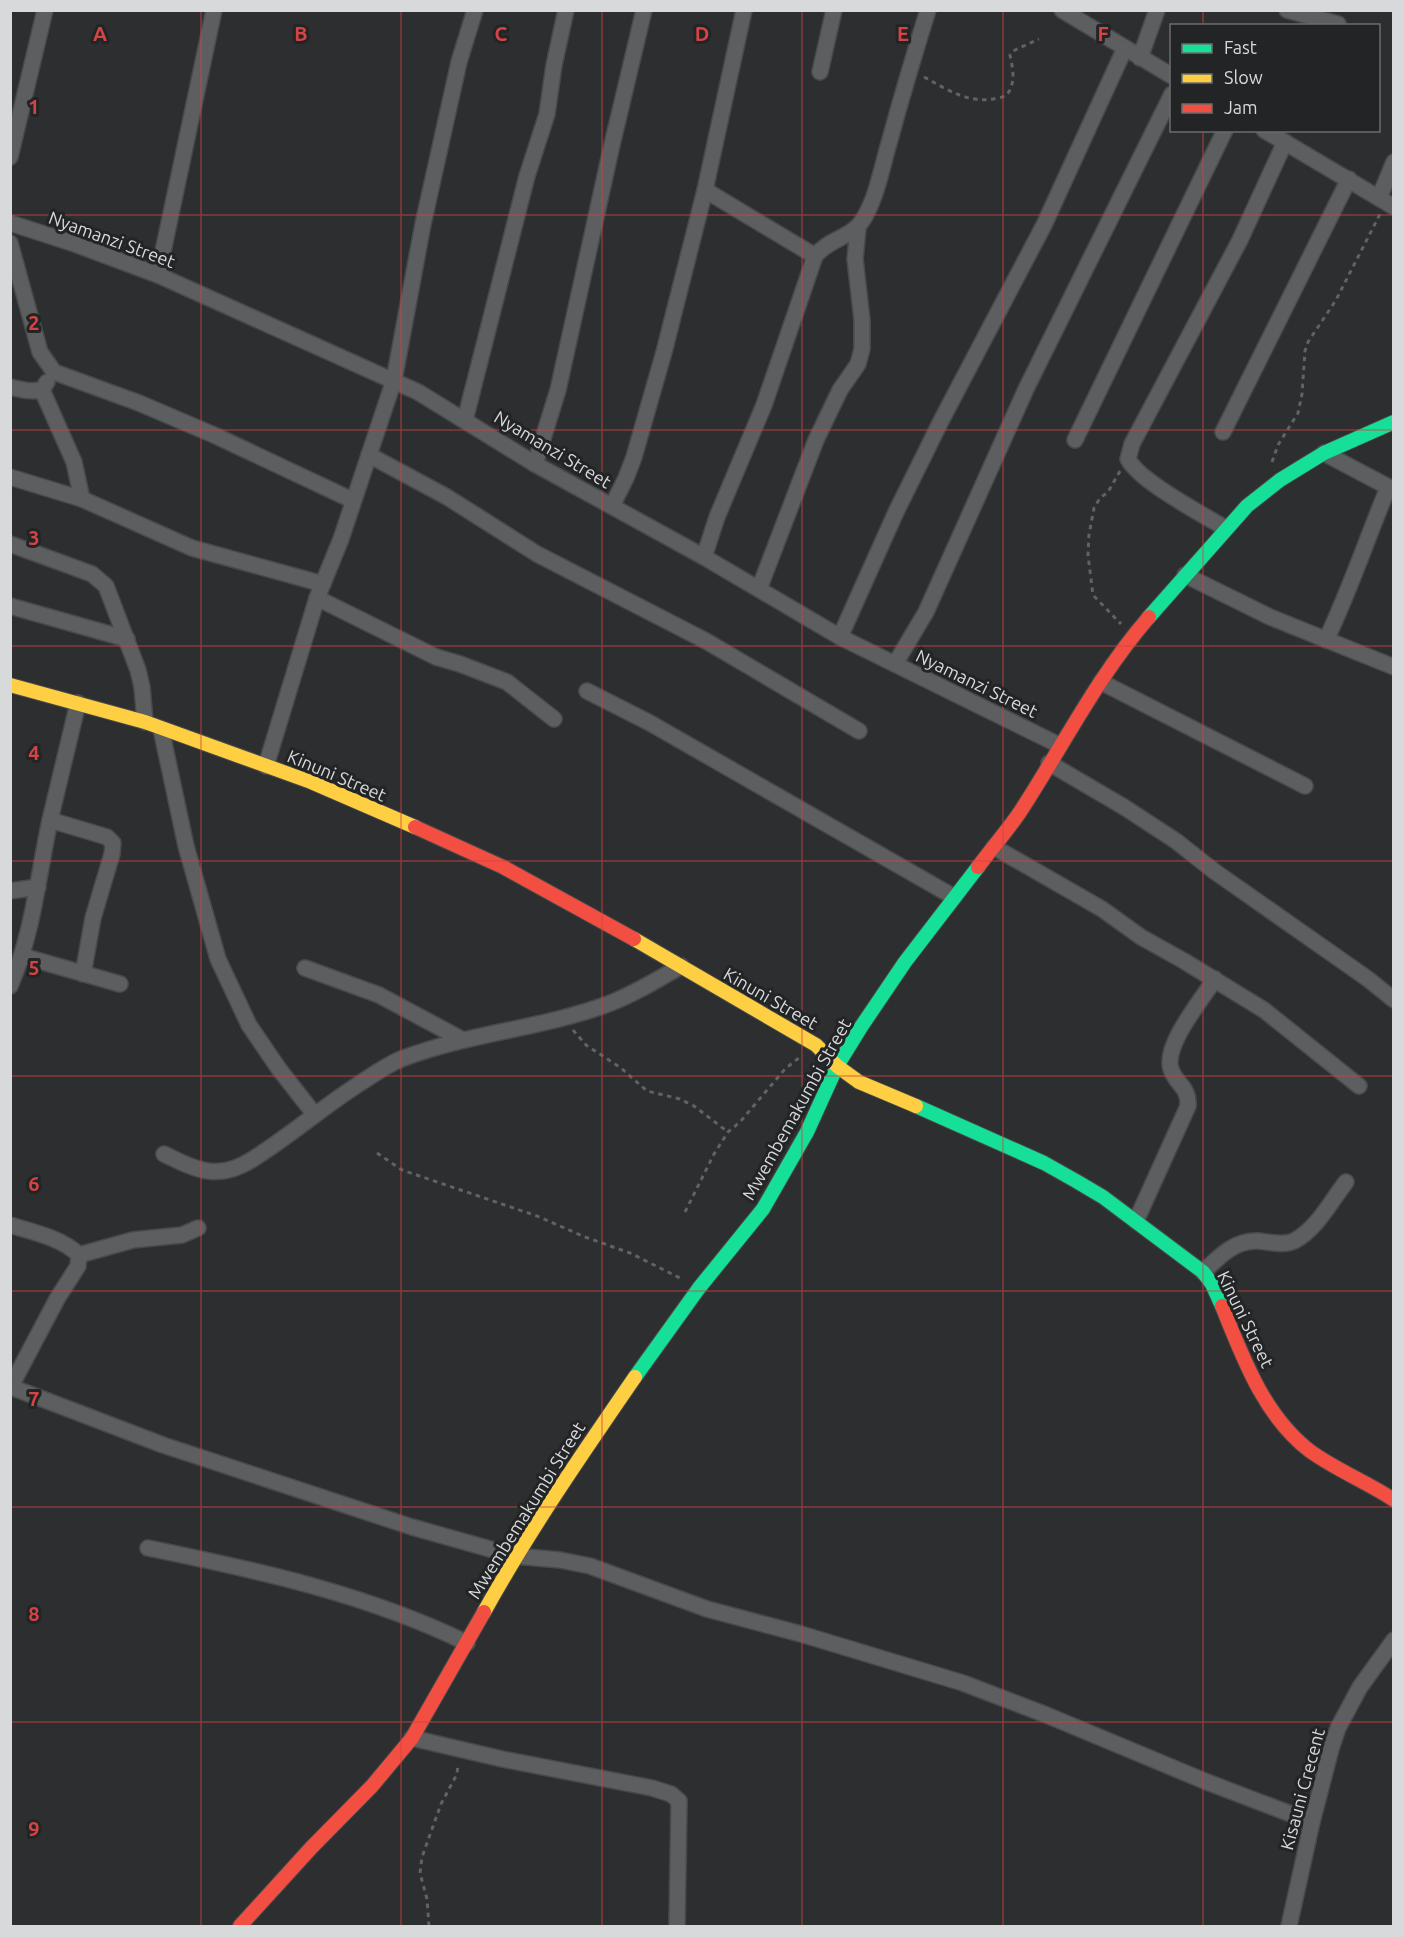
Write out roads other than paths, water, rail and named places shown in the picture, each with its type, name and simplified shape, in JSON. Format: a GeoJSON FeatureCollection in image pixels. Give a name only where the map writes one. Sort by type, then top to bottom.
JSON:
{"type":"FeatureCollection","features":[{"type":"Feature","properties":{"kind":"street"},"geometry":{"type":"LineString","coordinates":[[10,157],[45,10]]}},
{"type":"Feature","properties":{"kind":"street"},"geometry":{"type":"LineString","coordinates":[[158,275],[213,10]]}},
{"type":"Feature","properties":{"kind":"street"},"geometry":{"type":"LineString","coordinates":[[266,765],[320,591],[394,380],[425,214],[459,62],[475,10]]}},
{"type":"Feature","properties":{"kind":"street"},"geometry":{"type":"LineString","coordinates":[[465,420],[527,176],[547,114],[554,65],[566,10]]}},
{"type":"Feature","properties":{"kind":"street"},"geometry":{"type":"LineString","coordinates":[[535,464],[558,390],[644,10]]}},
{"type":"Feature","properties":{"kind":"street"},"geometry":{"type":"LineString","coordinates":[[612,506],[626,478],[654,390],[705,190],[744,10]]}},
{"type":"Feature","properties":{"kind":"street"},"geometry":{"type":"LineString","coordinates":[[820,72],[834,10]]}},
{"type":"Feature","properties":{"kind":"street"},"geometry":{"type":"LineString","coordinates":[[704,557],[717,517],[764,405],[815,256],[821,248],[858,228],[865,217],[874,195],[928,10]]}},
{"type":"Feature","properties":{"kind":"street"},"geometry":{"type":"LineString","coordinates":[[1062,10],[1170,75]]}},
{"type":"Feature","properties":{"kind":"street"},"geometry":{"type":"LineString","coordinates":[[1140,58],[1157,10]]}},
{"type":"Feature","properties":{"kind":"street"},"geometry":{"type":"LineString","coordinates":[[1287,10],[1338,24]]}},
{"type":"Feature","properties":{"kind":"street"},"geometry":{"type":"LineString","coordinates":[[840,637],[896,512],[942,419],[1044,225],[1125,48]]}},
{"type":"Feature","properties":{"kind":"street"},"geometry":{"type":"LineString","coordinates":[[895,664],[934,594],[1021,399],[1170,98]]}},
{"type":"Feature","properties":{"kind":"street"},"geometry":{"type":"LineString","coordinates":[[1075,440],[1224,132]]}},
{"type":"Feature","properties":{"kind":"street"},"geometry":{"type":"LineString","coordinates":[[1268,132],[1387,203],[1394,162]]}},
{"type":"Feature","properties":{"kind":"street"},"geometry":{"type":"LineString","coordinates":[[1225,528],[1150,480],[1132,467],[1128,459],[1136,437],[1240,240],[1285,142]]}},
{"type":"Feature","properties":{"kind":"street"},"geometry":{"type":"LineString","coordinates":[[1223,432],[1350,179]]}},
{"type":"Feature","properties":{"kind":"street"},"geometry":{"type":"LineString","coordinates":[[705,190],[815,256]]}},
{"type":"Feature","properties":{"kind":"street","name":"Nyamanzi Street"},"geometry":{"type":"LineString","coordinates":[[10,223],[158,275],[394,380],[418,392],[535,464],[704,557],[840,637],[1059,745]]}},
{"type":"Feature","properties":{"kind":"street"},"geometry":{"type":"LineString","coordinates":[[759,589],[816,440],[831,407],[858,364],[862,349],[862,320],[855,259],[858,228]]}},
{"type":"Feature","properties":{"kind":"street"},"geometry":{"type":"LineString","coordinates":[[10,243],[40,352],[54,372],[139,403],[214,435],[352,500]]}},
{"type":"Feature","properties":{"kind":"street"},"geometry":{"type":"LineString","coordinates":[[42,390],[54,372]]}},
{"type":"Feature","properties":{"kind":"street"},"geometry":{"type":"LineString","coordinates":[[10,387],[24,391],[42,390]]}},
{"type":"Feature","properties":{"kind":"street"},"geometry":{"type":"LineString","coordinates":[[42,390],[74,462],[82,499]]}},
{"type":"Feature","properties":{"kind":"street","name":"Mwembemakumbi Street"},"geometry":{"type":"LineString","coordinates":[[240,1926],[311,1848],[372,1786],[412,1738],[515,1556],[581,1455],[699,1288],[762,1209],[807,1132],[837,1065],[890,982],[1019,813],[1059,745],[1134,634],[1225,528],[1247,506],[1280,480],[1324,453],[1394,422]]}},
{"type":"Feature","properties":{"kind":"street"},"geometry":{"type":"LineString","coordinates":[[1324,453],[1391,489],[1326,639]]}},
{"type":"Feature","properties":{"kind":"street"},"geometry":{"type":"LineString","coordinates":[[369,454],[447,497],[537,554],[706,642],[859,731]]}},
{"type":"Feature","properties":{"kind":"street"},"geometry":{"type":"LineString","coordinates":[[10,477],[82,499],[192,548],[320,591],[436,657],[460,663],[507,682],[554,719]]}},
{"type":"Feature","properties":{"kind":"street"},"geometry":{"type":"LineString","coordinates":[[10,544],[92,574],[106,586],[128,639],[142,687],[145,722]]}},
{"type":"Feature","properties":{"kind":"street"},"geometry":{"type":"LineString","coordinates":[[1185,575],[1270,617],[1394,667]]}},
{"type":"Feature","properties":{"kind":"street"},"geometry":{"type":"LineString","coordinates":[[10,606],[128,639]]}},
{"type":"Feature","properties":{"kind":"street"},"geometry":{"type":"LineString","coordinates":[[1101,682],[1305,786]]}},
{"type":"Feature","properties":{"kind":"street","name":"Kinuni Street"},"geometry":{"type":"LineString","coordinates":[[10,685],[145,722],[266,765],[311,782],[503,867],[681,966],[816,1045],[859,1082],[942,1115],[1044,1163],[1103,1197],[1203,1272],[1212,1284],[1255,1380],[1283,1428],[1315,1454],[1394,1500]]}},
{"type":"Feature","properties":{"kind":"street"},"geometry":{"type":"LineString","coordinates":[[587,691],[650,723],[954,897]]}},
{"type":"Feature","properties":{"kind":"street"},"geometry":{"type":"LineString","coordinates":[[10,986],[22,956],[50,820],[78,703]]}},
{"type":"Feature","properties":{"kind":"street"},"geometry":{"type":"LineString","coordinates":[[161,729],[186,846],[218,959],[249,1025],[279,1069],[315,1115]]}},
{"type":"Feature","properties":{"kind":"street"},"geometry":{"type":"LineString","coordinates":[[1049,763],[1176,841],[1214,871],[1368,979],[1394,1000]]}},
{"type":"Feature","properties":{"kind":"street"},"geometry":{"type":"LineString","coordinates":[[50,820],[107,837],[113,843],[112,854],[93,918],[83,974]]}},
{"type":"Feature","properties":{"kind":"street"},"geometry":{"type":"LineString","coordinates":[[994,847],[1102,909],[1141,937],[1264,1010],[1359,1086]]}},
{"type":"Feature","properties":{"kind":"street"},"geometry":{"type":"LineString","coordinates":[[10,891],[38,887]]}},
{"type":"Feature","properties":{"kind":"street"},"geometry":{"type":"LineString","coordinates":[[22,956],[120,984]]}},
{"type":"Feature","properties":{"kind":"street"},"geometry":{"type":"LineString","coordinates":[[164,1154],[187,1165],[222,1173],[253,1159],[390,1064],[463,1040],[607,1004],[639,990],[681,966]]}},
{"type":"Feature","properties":{"kind":"street"},"geometry":{"type":"LineString","coordinates":[[305,968],[378,995],[463,1040]]}},
{"type":"Feature","properties":{"kind":"street"},"geometry":{"type":"LineString","coordinates":[[1136,1221],[1188,1106],[1189,1095],[1171,1069],[1170,1053],[1180,1032],[1215,979]]}},
{"type":"Feature","properties":{"kind":"street"},"geometry":{"type":"LineString","coordinates":[[1203,1272],[1228,1249],[1242,1242],[1283,1244],[1293,1241],[1306,1232],[1318,1219],[1346,1182]]}},
{"type":"Feature","properties":{"kind":"street"},"geometry":{"type":"LineString","coordinates":[[10,1225],[48,1238],[73,1250],[79,1256]]}},
{"type":"Feature","properties":{"kind":"street"},"geometry":{"type":"LineString","coordinates":[[79,1256],[133,1240],[182,1235],[198,1228]]}},
{"type":"Feature","properties":{"kind":"street"},"geometry":{"type":"LineString","coordinates":[[79,1256],[78,1266],[57,1299],[11,1388],[163,1445],[412,1527],[515,1556],[560,1560],[590,1566],[707,1609],[801,1634],[963,1683],[1312,1822]]}},
{"type":"Feature","properties":{"kind":"street"},"geometry":{"type":"LineString","coordinates":[[148,1548],[285,1578],[370,1604],[467,1643]]}},
{"type":"Feature","properties":{"kind":"street","name":"Kisauni Crecent"},"geometry":{"type":"LineString","coordinates":[[1289,1926],[1312,1822],[1338,1728],[1360,1687],[1394,1640]]}},
{"type":"Feature","properties":{"kind":"street"},"geometry":{"type":"LineString","coordinates":[[412,1738],[502,1759],[652,1788],[671,1794],[678,1801],[677,1926]]}}]}
